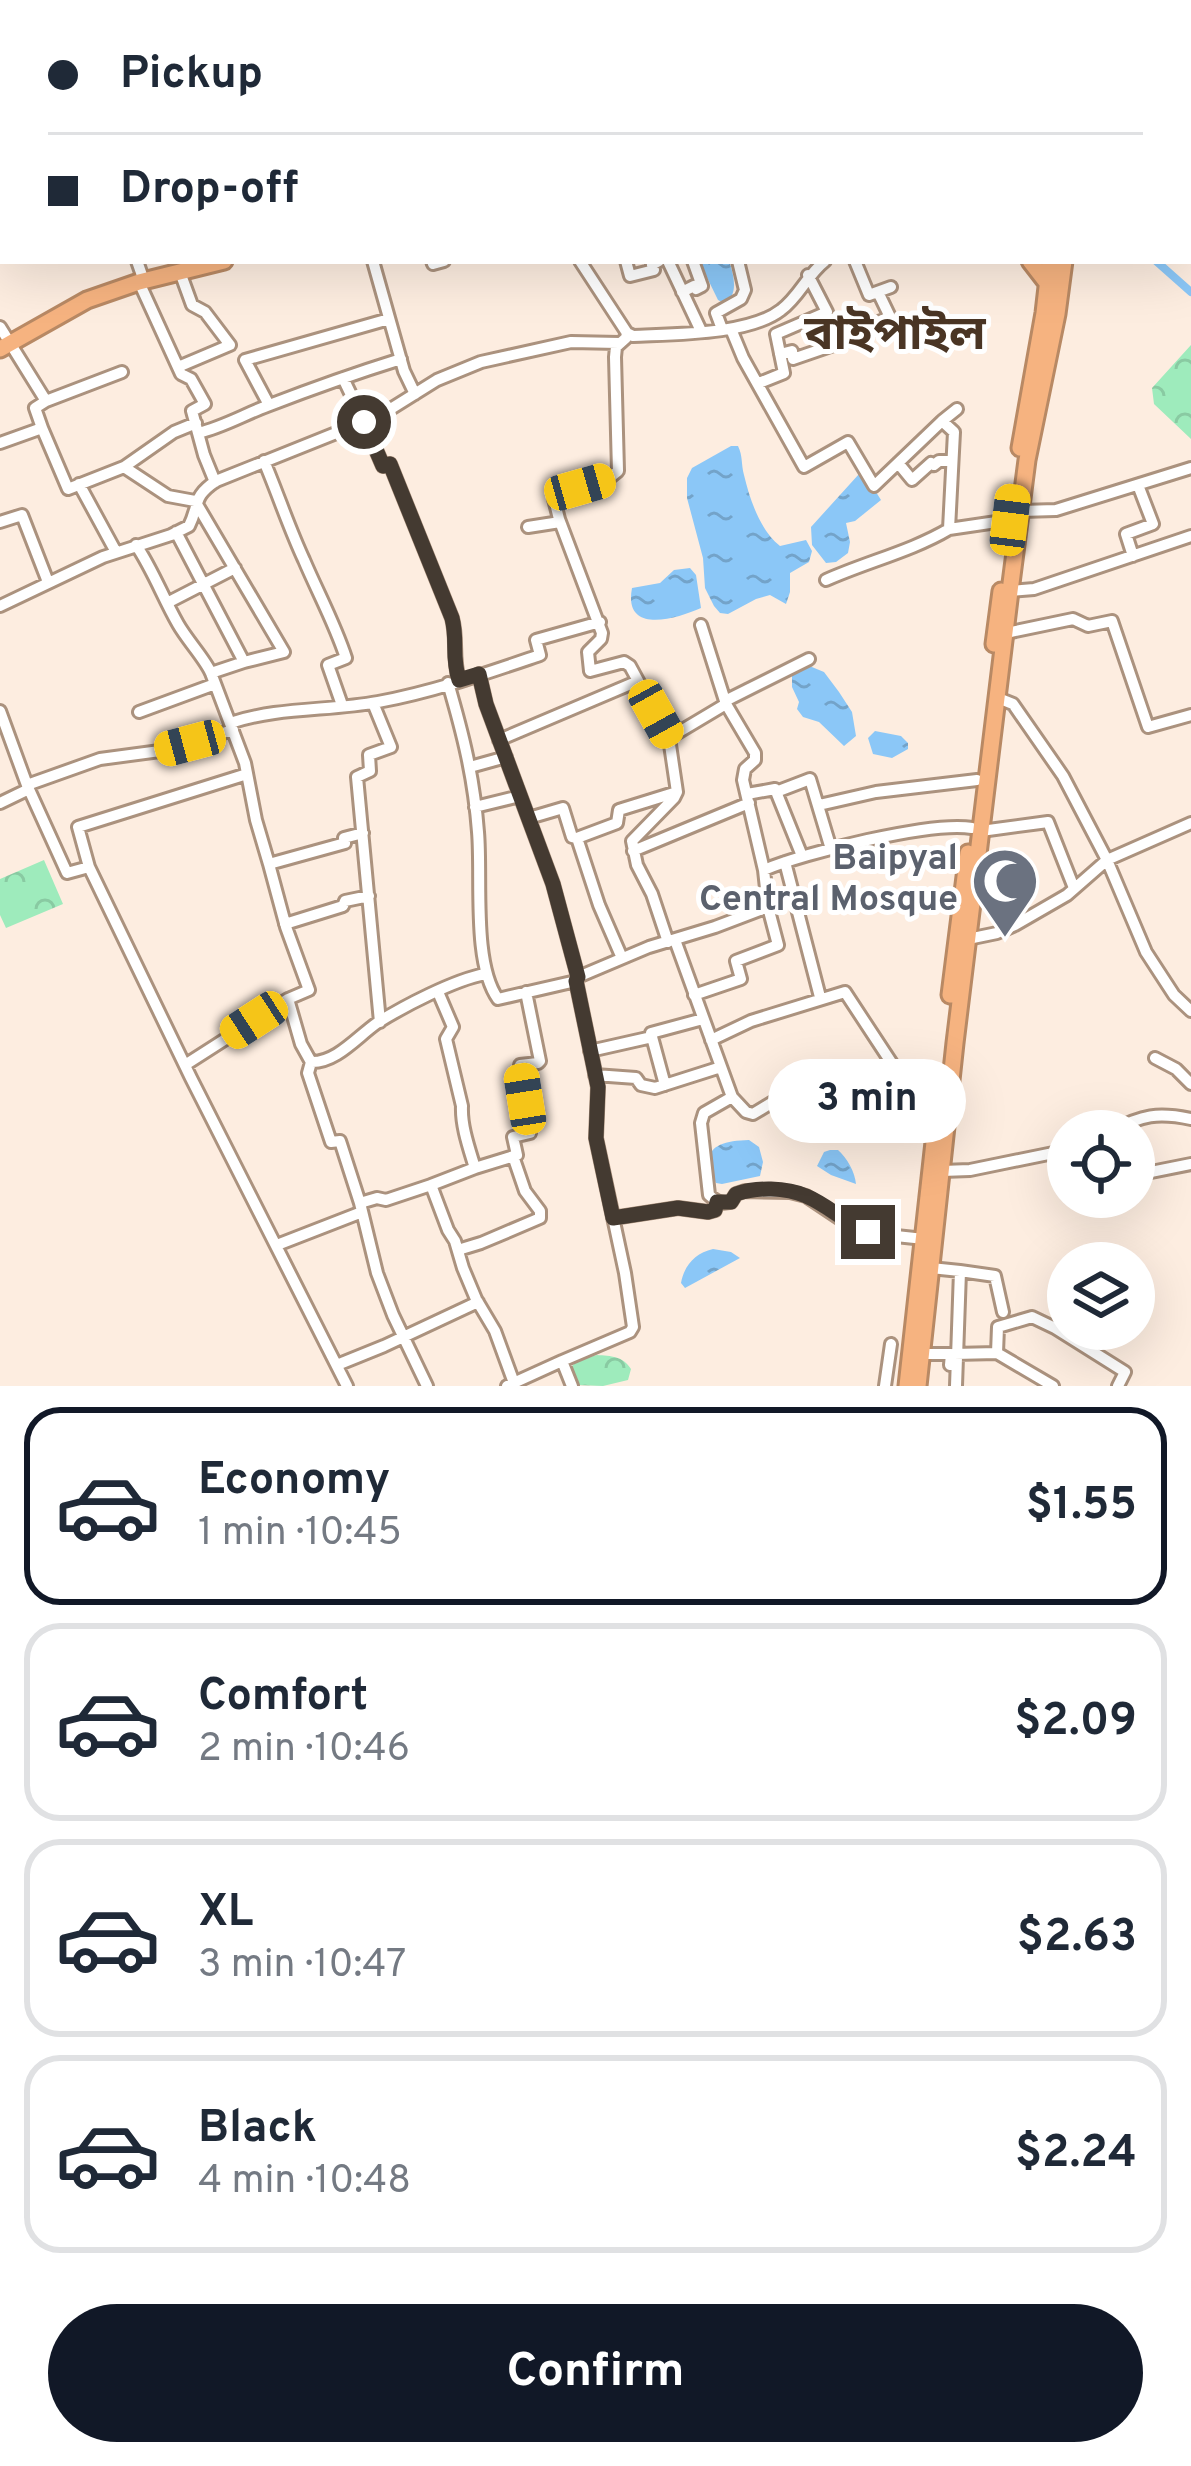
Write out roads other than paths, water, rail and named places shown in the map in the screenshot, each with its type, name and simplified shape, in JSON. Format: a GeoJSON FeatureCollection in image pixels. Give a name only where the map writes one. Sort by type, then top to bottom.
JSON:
{"type":"FeatureCollection","features":[{"type":"Feature","properties":{"kind":"highway"},"geometry":{"type":"LineString","coordinates":[[5,347],[75,306],[141,281],[159,268],[180,272],[212,264]]}},
{"type":"Feature","properties":{"kind":"highway"},"geometry":{"type":"LineString","coordinates":[[1032,264],[1047,283]]}},
{"type":"Feature","properties":{"kind":"highway"},"geometry":{"type":"LineString","coordinates":[[918,1386],[968,939],[977,780],[1050,264]]}},
{"type":"Feature","properties":{"kind":"highway"},"geometry":{"type":"LineString","coordinates":[[907,1386],[959,910],[998,698],[1015,516],[1058,314],[1064,264]]}},
{"type":"Feature","properties":{"kind":"street"},"geometry":{"type":"LineString","coordinates":[[138,264],[178,367],[205,404],[192,411],[214,482]]}},
{"type":"Feature","properties":{"kind":"street"},"geometry":{"type":"LineString","coordinates":[[374,264],[415,394]]}},
{"type":"Feature","properties":{"kind":"street"},"geometry":{"type":"LineString","coordinates":[[582,264],[623,338]]}},
{"type":"Feature","properties":{"kind":"street"},"geometry":{"type":"LineString","coordinates":[[627,264],[630,276],[654,270],[655,264]]}},
{"type":"Feature","properties":{"kind":"street"},"geometry":{"type":"LineString","coordinates":[[666,264],[701,331]]}},
{"type":"Feature","properties":{"kind":"street"},"geometry":{"type":"LineString","coordinates":[[682,292],[701,286],[694,264]]}},
{"type":"Feature","properties":{"kind":"street"},"geometry":{"type":"LineString","coordinates":[[739,264],[745,290],[741,299],[716,313],[805,467],[848,442],[874,485],[957,409]]}},
{"type":"Feature","properties":{"kind":"street"},"geometry":{"type":"LineString","coordinates":[[0,606],[116,552],[189,526],[195,501],[214,482],[382,415],[467,367],[571,342],[747,326],[780,311],[821,264]]}},
{"type":"Feature","properties":{"kind":"street"},"geometry":{"type":"LineString","coordinates":[[780,354],[791,351],[793,359],[854,338],[890,317],[885,290],[869,295],[856,264]]}},
{"type":"Feature","properties":{"kind":"street"},"geometry":{"type":"LineString","coordinates":[[178,367],[230,345],[206,312],[192,304],[180,272]]}},
{"type":"Feature","properties":{"kind":"street"},"geometry":{"type":"LineString","coordinates":[[759,382],[784,373],[776,334],[827,312],[808,275]]}},
{"type":"Feature","properties":{"kind":"street"},"geometry":{"type":"LineString","coordinates":[[269,405],[245,360],[389,319]]}},
{"type":"Feature","properties":{"kind":"street"},"geometry":{"type":"LineString","coordinates":[[0,327],[5,347],[46,401]]}},
{"type":"Feature","properties":{"kind":"street"},"geometry":{"type":"LineString","coordinates":[[623,338],[616,347],[614,378],[618,471],[554,499],[600,622],[601,639],[589,652],[590,671],[625,662],[630,666],[669,738],[677,792]]}},
{"type":"Feature","properties":{"kind":"street"},"geometry":{"type":"LineString","coordinates":[[122,372],[35,408],[68,489],[124,466],[174,432],[222,427],[269,405],[401,359]]}},
{"type":"Feature","properties":{"kind":"street"},"geometry":{"type":"LineString","coordinates":[[343,378],[383,466],[390,464],[457,634],[453,682],[469,752],[485,974],[498,999],[577,979],[622,958],[768,908]]}},
{"type":"Feature","properties":{"kind":"street"},"geometry":{"type":"LineString","coordinates":[[942,421],[954,432],[949,529]]}},
{"type":"Feature","properties":{"kind":"street"},"geometry":{"type":"LineString","coordinates":[[0,443],[42,428]]}},
{"type":"Feature","properties":{"kind":"street"},"geometry":{"type":"LineString","coordinates":[[264,461],[346,658],[328,665],[341,705]]}},
{"type":"Feature","properties":{"kind":"street"},"geometry":{"type":"LineString","coordinates":[[898,464],[912,480],[932,463],[952,461]]}},
{"type":"Feature","properties":{"kind":"street"},"geometry":{"type":"LineString","coordinates":[[124,466],[168,496],[195,501],[284,652],[244,662],[140,712]]}},
{"type":"Feature","properties":{"kind":"street"},"geometry":{"type":"LineString","coordinates":[[826,580],[949,529],[1056,510],[1191,468]]}},
{"type":"Feature","properties":{"kind":"street"},"geometry":{"type":"LineString","coordinates":[[79,484],[116,552]]}},
{"type":"Feature","properties":{"kind":"street"},"geometry":{"type":"LineString","coordinates":[[1133,556],[1126,534],[1153,524],[1138,485]]}},
{"type":"Feature","properties":{"kind":"street"},"geometry":{"type":"LineString","coordinates":[[0,523],[22,514],[48,582]]}},
{"type":"Feature","properties":{"kind":"street"},"geometry":{"type":"LineString","coordinates":[[528,527],[560,522]]}},
{"type":"Feature","properties":{"kind":"street"},"geometry":{"type":"LineString","coordinates":[[176,532],[244,662]]}},
{"type":"Feature","properties":{"kind":"street"},"geometry":{"type":"LineString","coordinates":[[1010,590],[1034,589],[1191,536]]}},
{"type":"Feature","properties":{"kind":"street"},"geometry":{"type":"LineString","coordinates":[[136,545],[193,649],[207,663],[232,727],[285,924],[309,991],[288,999],[185,1065]]}},
{"type":"Feature","properties":{"kind":"street"},"geometry":{"type":"LineString","coordinates":[[167,603],[235,568]]}},
{"type":"Feature","properties":{"kind":"street"},"geometry":{"type":"LineString","coordinates":[[1006,633],[1073,619],[1088,626],[1112,621],[1148,727],[1191,716]]}},
{"type":"Feature","properties":{"kind":"street"},"geometry":{"type":"LineString","coordinates":[[0,802],[100,760],[160,751],[260,716],[373,703],[453,682],[540,655],[536,640],[600,622]]}},
{"type":"Feature","properties":{"kind":"street"},"geometry":{"type":"LineString","coordinates":[[694,995],[742,979],[736,961],[778,945],[744,773],[755,753],[726,703],[700,625]]}},
{"type":"Feature","properties":{"kind":"street"},"geometry":{"type":"LineString","coordinates":[[669,738],[809,659]]}},
{"type":"Feature","properties":{"kind":"street"},"geometry":{"type":"LineString","coordinates":[[431,1185],[478,1302],[495,1331],[511,1384],[630,1332],[633,1327],[596,1138],[598,1087],[577,979],[553,884],[479,674]]}},
{"type":"Feature","properties":{"kind":"street"},"geometry":{"type":"LineString","coordinates":[[499,740],[638,681]]}},
{"type":"Feature","properties":{"kind":"street"},"geometry":{"type":"LineString","coordinates":[[998,698],[1013,704],[1063,776],[1107,860],[1146,952],[1174,995],[1191,1011]]}},
{"type":"Feature","properties":{"kind":"street"},"geometry":{"type":"LineString","coordinates":[[373,703],[391,747],[369,755],[370,772],[357,777],[380,1022]]}},
{"type":"Feature","properties":{"kind":"street"},"geometry":{"type":"LineString","coordinates":[[0,711],[68,873],[89,867]]}},
{"type":"Feature","properties":{"kind":"street"},"geometry":{"type":"LineString","coordinates":[[470,767],[506,757]]}},
{"type":"Feature","properties":{"kind":"street"},"geometry":{"type":"LineString","coordinates":[[247,774],[78,827],[89,867],[347,1386]]}},
{"type":"Feature","properties":{"kind":"street"},"geometry":{"type":"LineString","coordinates":[[776,793],[810,779],[831,849]]}},
{"type":"Feature","properties":{"kind":"street"},"geometry":{"type":"LineString","coordinates":[[820,805],[876,792],[977,780]]}},
{"type":"Feature","properties":{"kind":"street"},"geometry":{"type":"LineString","coordinates":[[633,851],[772,788],[802,856]]}},
{"type":"Feature","properties":{"kind":"street"},"geometry":{"type":"LineString","coordinates":[[529,818],[563,808],[572,837],[577,838],[616,823],[619,811],[677,792]]}},
{"type":"Feature","properties":{"kind":"street"},"geometry":{"type":"LineString","coordinates":[[677,792],[632,841],[633,851],[733,1097],[746,1112],[753,1114],[800,1086],[840,1133],[910,1091],[941,1080]]}},
{"type":"Feature","properties":{"kind":"street"},"geometry":{"type":"LineString","coordinates":[[475,808],[520,796]]}},
{"type":"Feature","properties":{"kind":"street"},"geometry":{"type":"LineString","coordinates":[[764,870],[802,856],[910,833],[1048,822],[1074,888]]}},
{"type":"Feature","properties":{"kind":"street"},"geometry":{"type":"LineString","coordinates":[[968,939],[1016,925],[1074,888],[1107,860],[1191,824]]}},
{"type":"Feature","properties":{"kind":"street"},"geometry":{"type":"LineString","coordinates":[[269,864],[345,843],[344,838],[363,833]]}},
{"type":"Feature","properties":{"kind":"street"},"geometry":{"type":"LineString","coordinates":[[577,838],[622,958]]}},
{"type":"Feature","properties":{"kind":"street"},"geometry":{"type":"LineString","coordinates":[[785,862],[820,998]]}},
{"type":"Feature","properties":{"kind":"street"},"geometry":{"type":"LineString","coordinates":[[285,924],[369,896]]}},
{"type":"Feature","properties":{"kind":"street"},"geometry":{"type":"LineString","coordinates":[[310,1062],[328,1059],[380,1022],[464,979],[485,974]]}},
{"type":"Feature","properties":{"kind":"street"},"geometry":{"type":"LineString","coordinates":[[438,992],[453,1027],[446,1039],[475,1168]]}},
{"type":"Feature","properties":{"kind":"street"},"geometry":{"type":"LineString","coordinates":[[277,1245],[376,1198],[386,1200],[517,1154],[513,1137],[531,1132],[520,1065],[540,1061],[526,992]]}},
{"type":"Feature","properties":{"kind":"street"},"geometry":{"type":"LineString","coordinates":[[711,1040],[820,998],[849,994],[910,1091]]}},
{"type":"Feature","properties":{"kind":"street"},"geometry":{"type":"LineString","coordinates":[[288,999],[332,1142],[341,1144],[377,1273],[428,1386]]}},
{"type":"Feature","properties":{"kind":"street"},"geometry":{"type":"LineString","coordinates":[[665,1085],[651,1033],[703,1018]]}},
{"type":"Feature","properties":{"kind":"street"},"geometry":{"type":"LineString","coordinates":[[590,1051],[652,1037]]}},
{"type":"Feature","properties":{"kind":"street"},"geometry":{"type":"LineString","coordinates":[[1155,1058],[1191,1084]]}},
{"type":"Feature","properties":{"kind":"street"},"geometry":{"type":"LineString","coordinates":[[595,1075],[636,1078],[646,1087],[721,1067]]}},
{"type":"Feature","properties":{"kind":"street"},"geometry":{"type":"LineString","coordinates":[[733,1097],[704,1113],[701,1123],[707,1186],[717,1202],[731,1202],[745,1191],[790,1192],[806,1196],[868,1232],[924,1239]]}},
{"type":"Feature","properties":{"kind":"street"},"geometry":{"type":"LineString","coordinates":[[1155,1115],[1191,1119]]}},
{"type":"Feature","properties":{"kind":"street"},"geometry":{"type":"LineString","coordinates":[[942,1171],[1047,1154]]}},
{"type":"Feature","properties":{"kind":"street"},"geometry":{"type":"LineString","coordinates":[[458,1250],[540,1218],[513,1156]]}},
{"type":"Feature","properties":{"kind":"street"},"geometry":{"type":"LineString","coordinates":[[1155,1171],[1191,1164]]}},
{"type":"Feature","properties":{"kind":"street"},"geometry":{"type":"LineString","coordinates":[[613,1218],[678,1208],[708,1212],[715,1210],[717,1202]]}},
{"type":"Feature","properties":{"kind":"street"},"geometry":{"type":"LineString","coordinates":[[931,1268],[994,1276],[1003,1312]]}},
{"type":"Feature","properties":{"kind":"street"},"geometry":{"type":"LineString","coordinates":[[953,1386],[960,1271]]}},
{"type":"Feature","properties":{"kind":"street"},"geometry":{"type":"LineString","coordinates":[[337,1365],[478,1302]]}},
{"type":"Feature","properties":{"kind":"street"},"geometry":{"type":"LineString","coordinates":[[997,1353],[996,1311],[1032,1317],[1125,1372],[1118,1386]]}},
{"type":"Feature","properties":{"kind":"street"},"geometry":{"type":"LineString","coordinates":[[998,1327],[1032,1317]]}},
{"type":"Feature","properties":{"kind":"street"},"geometry":{"type":"LineString","coordinates":[[885,1386],[891,1344]]}},
{"type":"Feature","properties":{"kind":"street"},"geometry":{"type":"LineString","coordinates":[[921,1354],[997,1353],[1053,1386]]}},
{"type":"Feature","properties":{"kind":"street"},"geometry":{"type":"LineString","coordinates":[[562,1361],[572,1386]]}},
{"type":"Feature","properties":{"kind":"water"},"geometry":{"type":"Polygon","coordinates":[[[700,264],[730,264],[733,290],[729,300],[718,300],[700,264]]]}},
{"type":"Feature","properties":{"kind":"water"},"geometry":{"type":"Polygon","coordinates":[[[731,446],[740,450],[749,494],[767,532],[780,546],[806,540],[812,551],[809,562],[790,573],[786,604],[770,595],[728,614],[720,613],[705,588],[687,478],[692,468],[731,446]]]}},
{"type":"Feature","properties":{"kind":"water"},"geometry":{"type":"Polygon","coordinates":[[[859,474],[881,500],[846,523],[848,553],[826,563],[812,545],[811,527],[859,474]]]}},
{"type":"Feature","properties":{"kind":"water"},"geometry":{"type":"Polygon","coordinates":[[[690,568],[696,575],[701,608],[654,620],[635,612],[632,588],[660,583],[674,570],[690,568]]]}},
{"type":"Feature","properties":{"kind":"water"},"geometry":{"type":"Polygon","coordinates":[[[807,665],[824,672],[852,712],[856,736],[844,746],[797,709],[792,676],[807,665]]]}},
{"type":"Feature","properties":{"kind":"water"},"geometry":{"type":"Polygon","coordinates":[[[875,731],[901,736],[908,749],[892,758],[873,754],[868,738],[875,731]]]}},
{"type":"Feature","properties":{"kind":"water"},"geometry":{"type":"Polygon","coordinates":[[[749,1140],[759,1147],[760,1176],[716,1183],[709,1162],[714,1149],[749,1140]]]}},
{"type":"Feature","properties":{"kind":"water"},"geometry":{"type":"Polygon","coordinates":[[[830,1150],[844,1157],[856,1184],[817,1166],[830,1150]]]}},
{"type":"Feature","properties":{"kind":"water"},"geometry":{"type":"Polygon","coordinates":[[[713,1249],[740,1258],[685,1288],[681,1283],[688,1266],[713,1249]]]}},
{"type":"Feature","properties":{"kind":"waterway"},"geometry":{"type":"LineString","coordinates":[[1159,264],[1191,292]]}},
{"type":"Feature","properties":{"kind":"place","name":"Baipyal Central Mosque"},"geometry":{"type":"Point","coordinates":[1005,940]}},
{"type":"Feature","properties":{"kind":"district","name":"বাইপাইল"},"geometry":{"type":"Point","coordinates":[895,337]}}]}
